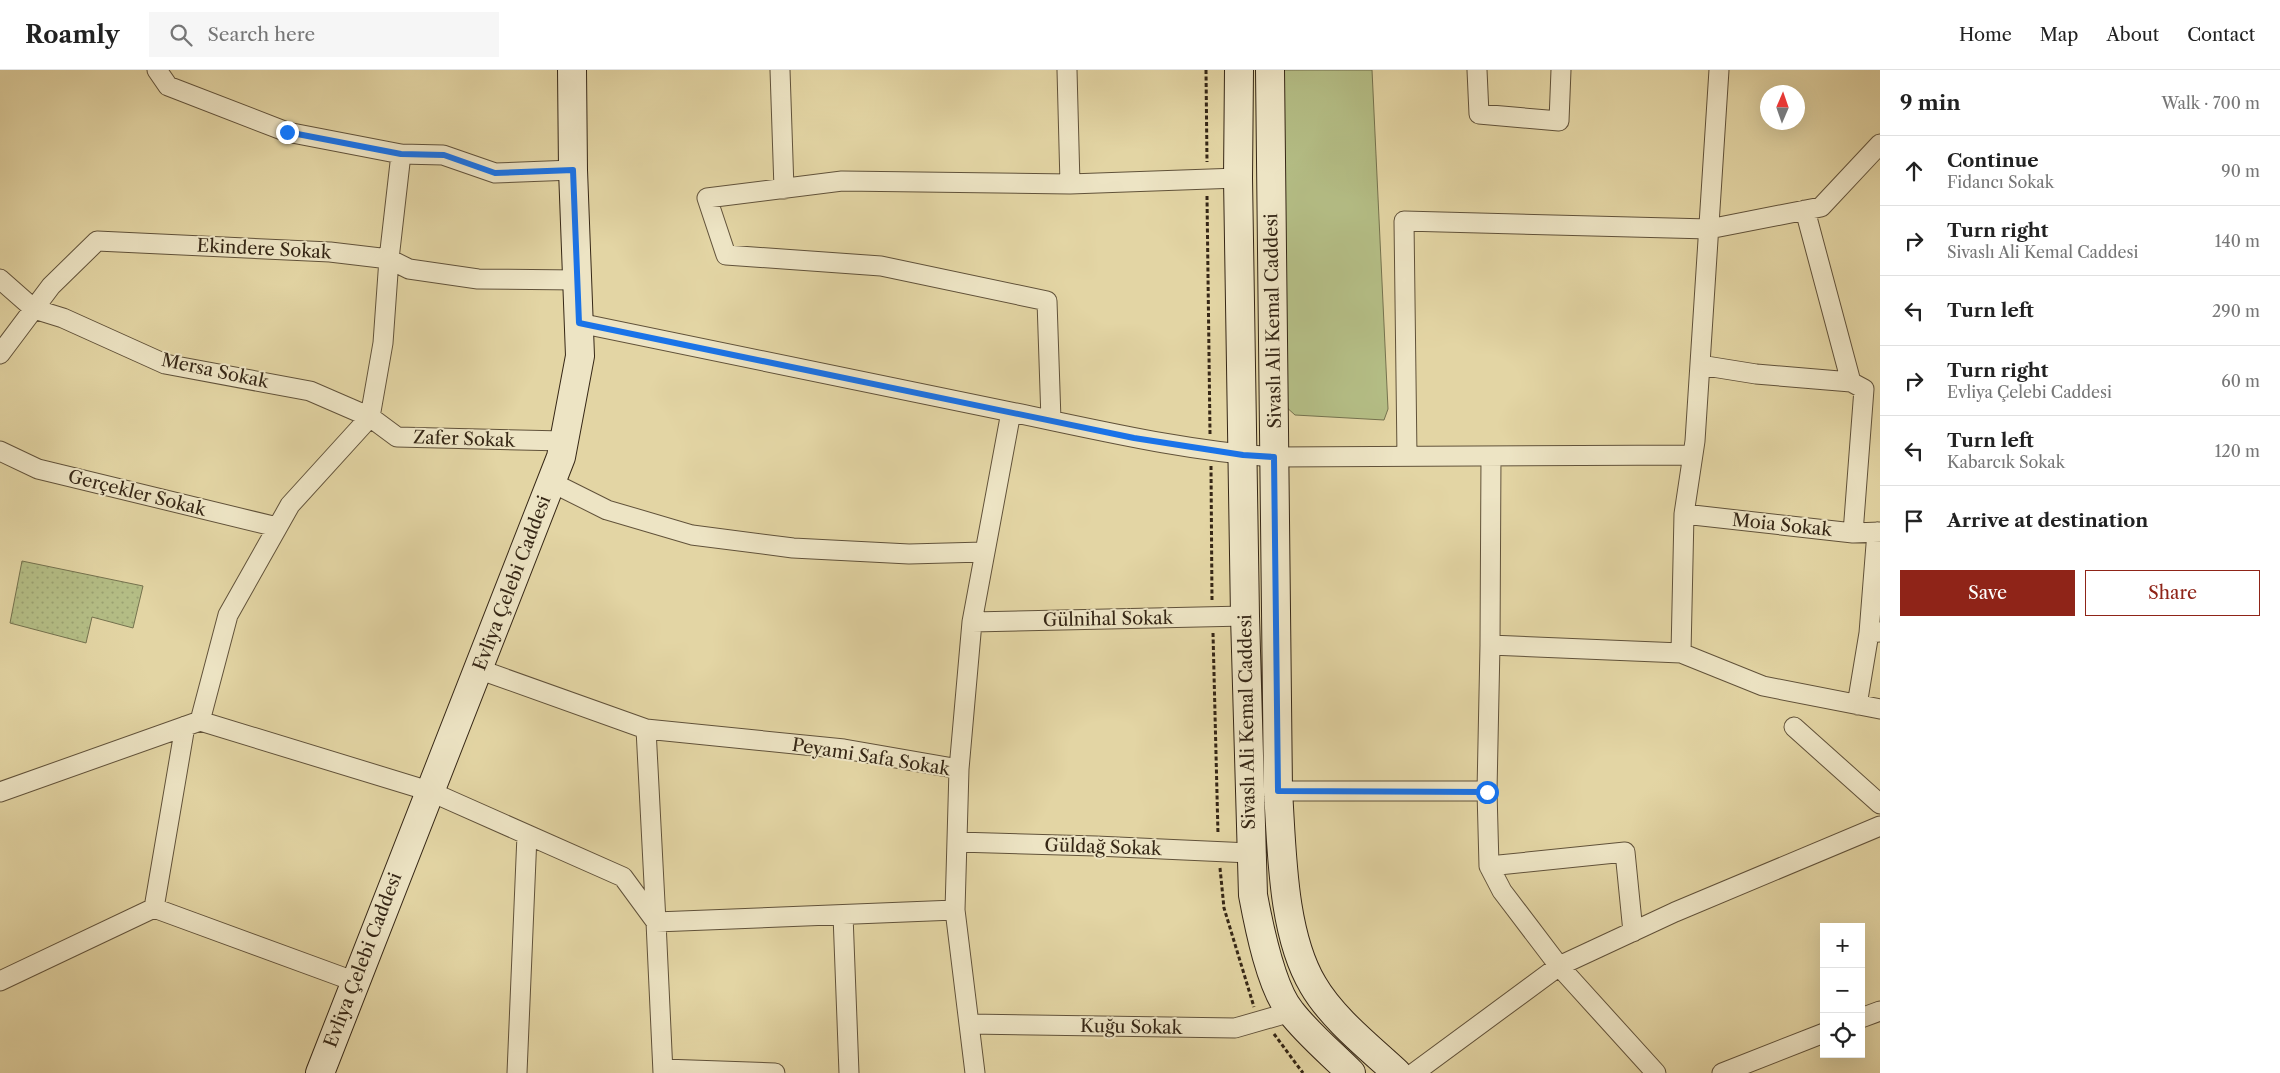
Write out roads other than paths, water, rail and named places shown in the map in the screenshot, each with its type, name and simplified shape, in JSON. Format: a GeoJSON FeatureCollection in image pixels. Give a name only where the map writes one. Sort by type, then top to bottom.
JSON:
{"type":"FeatureCollection","features":[{"type":"Feature","properties":{"kind":"main road","name":"Evliya Çelebi Caddesi"},"geometry":{"type":"LineString","coordinates":[[319,1072],[356,982],[561,456],[580,356],[573,170],[572,70]]}},
{"type":"Feature","properties":{"kind":"main road","name":"Sivaslı Ali Kemal Caddesi"},"geometry":{"type":"LineString","coordinates":[[1239,70],[1238,178],[1245,616],[1252,895],[1261,938],[1282,999],[1290,1012],[1351,1073]]}},
{"type":"Feature","properties":{"kind":"main road","name":"Sivaslı Ali Kemal Caddesi"},"geometry":{"type":"LineString","coordinates":[[1270,70],[1278,791],[1282,861],[1291,933],[1313,985],[1346,1026],[1397,1073]]}},
{"type":"Feature","properties":{"kind":"street"},"geometry":{"type":"LineString","coordinates":[[157,70],[168,86],[287,132],[401,154],[444,155],[495,173],[573,170]]}},
{"type":"Feature","properties":{"kind":"street"},"geometry":{"type":"LineString","coordinates":[[780,70],[784,189]]}},
{"type":"Feature","properties":{"kind":"street"},"geometry":{"type":"LineString","coordinates":[[1067,70],[1070,184]]}},
{"type":"Feature","properties":{"kind":"street"},"geometry":{"type":"LineString","coordinates":[[1477,70],[1479,114],[1559,121],[1561,70]]}},
{"type":"Feature","properties":{"kind":"street"},"geometry":{"type":"LineString","coordinates":[[1681,652],[1684,514],[1693,455],[1700,365],[1718,70]]}},
{"type":"Feature","properties":{"kind":"street"},"geometry":{"type":"LineString","coordinates":[[1407,456],[1404,221],[1709,229],[1821,207],[1880,144]]}},
{"type":"Feature","properties":{"kind":"street"},"geometry":{"type":"LineString","coordinates":[[154,908],[192,723],[228,615],[290,504],[370,417],[383,343],[389,259],[401,154]]}},
{"type":"Feature","properties":{"kind":"street"},"geometry":{"type":"LineString","coordinates":[[1051,420],[1047,301],[881,266],[726,254],[707,198],[842,182],[1070,184],[1238,178]]}},
{"type":"Feature","properties":{"kind":"street"},"geometry":{"type":"LineString","coordinates":[[1805,210],[1865,387],[1853,533]]}},
{"type":"Feature","properties":{"kind":"street","name":"Ekindere Sokak"},"geometry":{"type":"LineString","coordinates":[[0,354],[50,286],[97,241],[330,252],[389,259],[409,269],[478,279],[578,280]]}},
{"type":"Feature","properties":{"kind":"street"},"geometry":{"type":"LineString","coordinates":[[0,279],[34,308]]}},
{"type":"Feature","properties":{"kind":"street","name":"Mersa Sokak"},"geometry":{"type":"LineString","coordinates":[[34,308],[63,318],[165,364],[310,391],[370,417]]}},
{"type":"Feature","properties":{"kind":"street"},"geometry":{"type":"LineString","coordinates":[[579,323],[1134,438],[1243,455],[1274,457],[1693,455]]}},
{"type":"Feature","properties":{"kind":"street"},"geometry":{"type":"LineString","coordinates":[[1700,365],[1756,374],[1865,387]]}},
{"type":"Feature","properties":{"kind":"street"},"geometry":{"type":"LineString","coordinates":[[959,769],[972,622],[1011,412]]}},
{"type":"Feature","properties":{"kind":"street","name":"Zafer Sokak"},"geometry":{"type":"LineString","coordinates":[[370,417],[397,437],[564,441]]}},
{"type":"Feature","properties":{"kind":"street","name":"Gerçekler Sokak"},"geometry":{"type":"LineString","coordinates":[[0,452],[38,469],[277,527]]}},
{"type":"Feature","properties":{"kind":"street"},"geometry":{"type":"LineString","coordinates":[[1491,456],[1487,792],[1489,866],[1502,891],[1559,966],[1656,1073]]}},
{"type":"Feature","properties":{"kind":"street"},"geometry":{"type":"LineString","coordinates":[[551,482],[607,510],[692,535],[793,548],[909,554],[984,552]]}},
{"type":"Feature","properties":{"kind":"street","name":"Moia Sokak"},"geometry":{"type":"LineString","coordinates":[[1684,514],[1853,533],[1879,532]]}},
{"type":"Feature","properties":{"kind":"street"},"geometry":{"type":"LineString","coordinates":[[1857,705],[1874,633],[1879,532]]}},
{"type":"Feature","properties":{"kind":"street","name":"Gülnihal Sokak"},"geometry":{"type":"LineString","coordinates":[[972,622],[1245,616]]}},
{"type":"Feature","properties":{"kind":"street"},"geometry":{"type":"LineString","coordinates":[[1490,644],[1681,652],[1763,686],[1880,709]]}},
{"type":"Feature","properties":{"kind":"street","name":"Peyami Safa Sokak"},"geometry":{"type":"LineString","coordinates":[[478,669],[646,729],[844,749],[959,769],[955,910],[975,1073]]}},
{"type":"Feature","properties":{"kind":"street"},"geometry":{"type":"LineString","coordinates":[[0,792],[192,723],[430,791],[622,877],[651,915]]}},
{"type":"Feature","properties":{"kind":"street"},"geometry":{"type":"LineString","coordinates":[[1794,727],[1880,804]]}},
{"type":"Feature","properties":{"kind":"street"},"geometry":{"type":"LineString","coordinates":[[646,729],[651,915],[663,1071],[775,1073]]}},
{"type":"Feature","properties":{"kind":"street"},"geometry":{"type":"LineString","coordinates":[[1278,791],[1487,792]]}},
{"type":"Feature","properties":{"kind":"street"},"geometry":{"type":"LineString","coordinates":[[1414,1073],[1559,966],[1632,932],[1880,826]]}},
{"type":"Feature","properties":{"kind":"street"},"geometry":{"type":"LineString","coordinates":[[517,1073],[527,835]]}},
{"type":"Feature","properties":{"kind":"street","name":"Güldağ Sokak"},"geometry":{"type":"LineString","coordinates":[[957,842],[1250,854]]}},
{"type":"Feature","properties":{"kind":"street"},"geometry":{"type":"LineString","coordinates":[[1489,866],[1625,852],[1632,932]]}},
{"type":"Feature","properties":{"kind":"street"},"geometry":{"type":"LineString","coordinates":[[0,981],[154,908],[356,982]]}},
{"type":"Feature","properties":{"kind":"street"},"geometry":{"type":"LineString","coordinates":[[651,915],[843,915],[955,910]]}},
{"type":"Feature","properties":{"kind":"street"},"geometry":{"type":"LineString","coordinates":[[843,915],[849,1073]]}},
{"type":"Feature","properties":{"kind":"street"},"geometry":{"type":"LineString","coordinates":[[1865,1017],[1880,1011]]}},
{"type":"Feature","properties":{"kind":"street","name":"Kuğu Sokak"},"geometry":{"type":"LineString","coordinates":[[969,1024],[1235,1028],[1290,1012]]}},
{"type":"Feature","properties":{"kind":"street"},"geometry":{"type":"LineString","coordinates":[[1722,1073],[1820,1035]]}}]}
